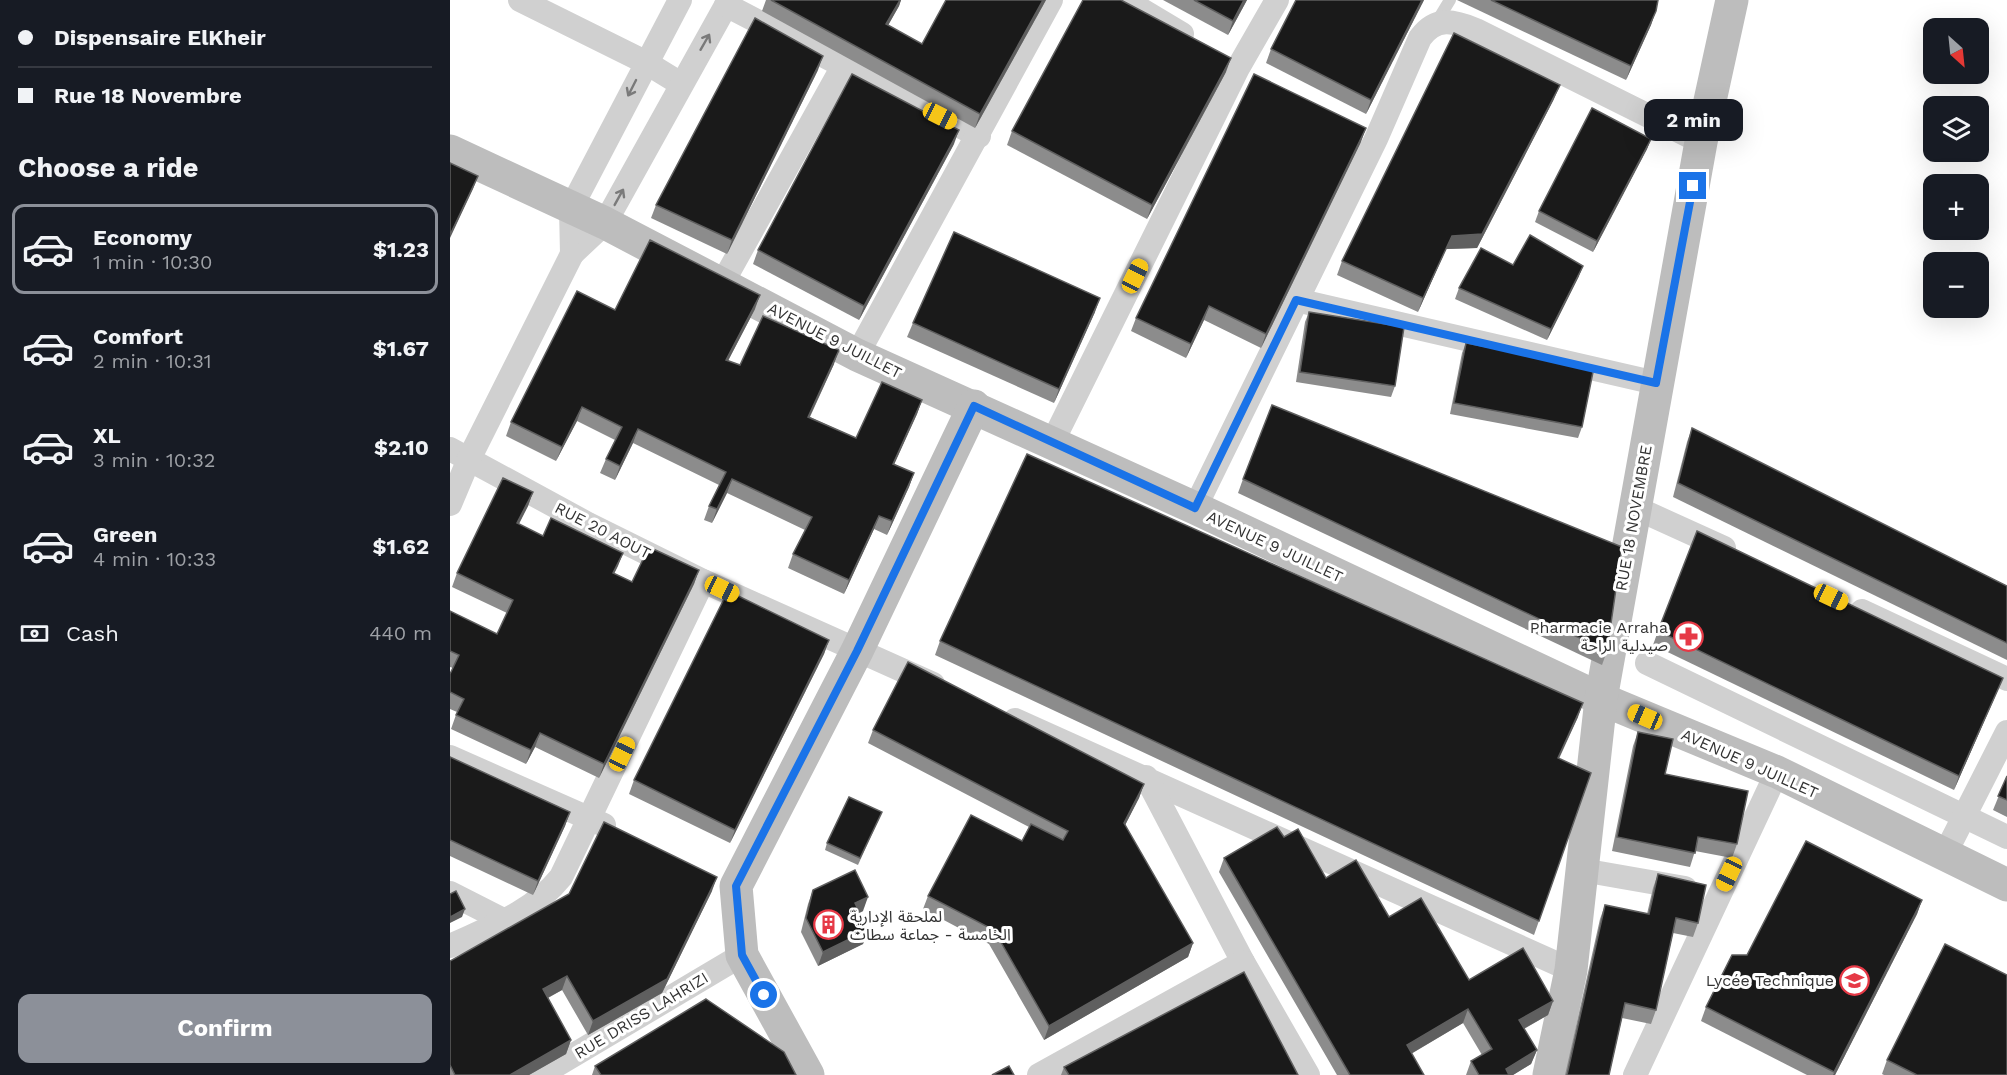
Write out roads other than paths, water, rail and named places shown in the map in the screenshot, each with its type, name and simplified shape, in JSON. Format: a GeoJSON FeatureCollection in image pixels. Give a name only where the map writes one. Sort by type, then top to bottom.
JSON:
{"type":"FeatureCollection","features":[{"type":"Feature","properties":{"kind":"street"},"geometry":{"type":"LineString","coordinates":[[520,0],[645,62],[681,84]]}},
{"type":"Feature","properties":{"kind":"street"},"geometry":{"type":"LineString","coordinates":[[572,254],[571,208],[645,62],[680,0]]}},
{"type":"Feature","properties":{"kind":"street"},"geometry":{"type":"LineString","coordinates":[[857,355],[979,136],[1051,0]]}},
{"type":"Feature","properties":{"kind":"street"},"geometry":{"type":"LineString","coordinates":[[1125,0],[1197,43]]}},
{"type":"Feature","properties":{"kind":"street"},"geometry":{"type":"LineString","coordinates":[[1052,443],[1249,74],[1277,0]]}},
{"type":"Feature","properties":{"kind":"street","name":"RUE 18 NOVEMBRE"},"geometry":{"type":"LineString","coordinates":[[1549,1075],[1571,970],[1601,699],[1701,142],[1732,0]]}},
{"type":"Feature","properties":{"kind":"street"},"geometry":{"type":"LineString","coordinates":[[450,504],[460,454],[572,254],[605,223],[727,3],[979,136]]}},
{"type":"Feature","properties":{"kind":"street"},"geometry":{"type":"LineString","coordinates":[[1195,508],[1376,139],[1420,38],[1436,23],[1449,21],[1476,30],[1701,142]]}},
{"type":"Feature","properties":{"kind":"street"},"geometry":{"type":"LineString","coordinates":[[1218,56],[1249,74]]}},
{"type":"Feature","properties":{"kind":"street"},"geometry":{"type":"LineString","coordinates":[[723,282],[843,66]]}},
{"type":"Feature","properties":{"kind":"street"},"geometry":{"type":"LineString","coordinates":[[1355,128],[1376,139]]}},
{"type":"Feature","properties":{"kind":"street","name":"AVENUE 9 JUILLET"},"geometry":{"type":"LineString","coordinates":[[450,151],[605,223],[723,282],[857,355],[1195,508],[1601,699],[1777,772],[2007,885]]}},
{"type":"Feature","properties":{"kind":"street"},"geometry":{"type":"LineString","coordinates":[[1296,300],[1656,383]]}},
{"type":"Feature","properties":{"kind":"street"},"geometry":{"type":"LineString","coordinates":[[808,1075],[742,955],[726,881],[857,651],[974,406]]}},
{"type":"Feature","properties":{"kind":"street","name":"RUE 20 AOUT"},"geometry":{"type":"LineString","coordinates":[[460,454],[588,524],[703,581],[953,693]]}},
{"type":"Feature","properties":{"kind":"street"},"geometry":{"type":"LineString","coordinates":[[1636,508],[1744,557]]}},
{"type":"Feature","properties":{"kind":"street"},"geometry":{"type":"LineString","coordinates":[[450,946],[529,908],[546,895],[561,877],[591,819],[703,581]]}},
{"type":"Feature","properties":{"kind":"street"},"geometry":{"type":"LineString","coordinates":[[1841,602],[2007,680]]}},
{"type":"Feature","properties":{"kind":"street"},"geometry":{"type":"LineString","coordinates":[[1647,663],[2007,837]]}},
{"type":"Feature","properties":{"kind":"street"},"geometry":{"type":"LineString","coordinates":[[996,712],[1146,777],[1571,970]]}},
{"type":"Feature","properties":{"kind":"street"},"geometry":{"type":"LineString","coordinates":[[1945,854],[2007,732]]}},
{"type":"Feature","properties":{"kind":"street"},"geometry":{"type":"LineString","coordinates":[[450,757],[622,833]]}},
{"type":"Feature","properties":{"kind":"street"},"geometry":{"type":"LineString","coordinates":[[1635,1075],[1777,772]]}},
{"type":"Feature","properties":{"kind":"street"},"geometry":{"type":"LineString","coordinates":[[1146,777],[1243,962],[1308,1075]]}},
{"type":"Feature","properties":{"kind":"street"},"geometry":{"type":"LineString","coordinates":[[1582,870],[1720,895]]}},
{"type":"Feature","properties":{"kind":"street"},"geometry":{"type":"LineString","coordinates":[[450,893],[505,921]]}},
{"type":"Feature","properties":{"kind":"street","name":"RUE DRISS LAHRIZI"},"geometry":{"type":"LineString","coordinates":[[549,1073],[742,955]]}},
{"type":"Feature","properties":{"kind":"street"},"geometry":{"type":"LineString","coordinates":[[1039,1075],[1243,962]]}},
{"type":"Feature","properties":{"kind":"lane"},"geometry":{"type":"LineString","coordinates":[[1436,23],[1450,0]]}},
{"type":"Feature","properties":{"kind":"place","name":"Pharmacie Arraha صيدلية الراحة"},"geometry":{"type":"Point","coordinates":[1689,636]}},
{"type":"Feature","properties":{"kind":"place","name":"لملحقة الإدارية الخامسة - جماعة سطات"},"geometry":{"type":"Point","coordinates":[829,925]}},
{"type":"Feature","properties":{"kind":"place","name":"Lycée Technique"},"geometry":{"type":"Point","coordinates":[1855,980]}}]}
